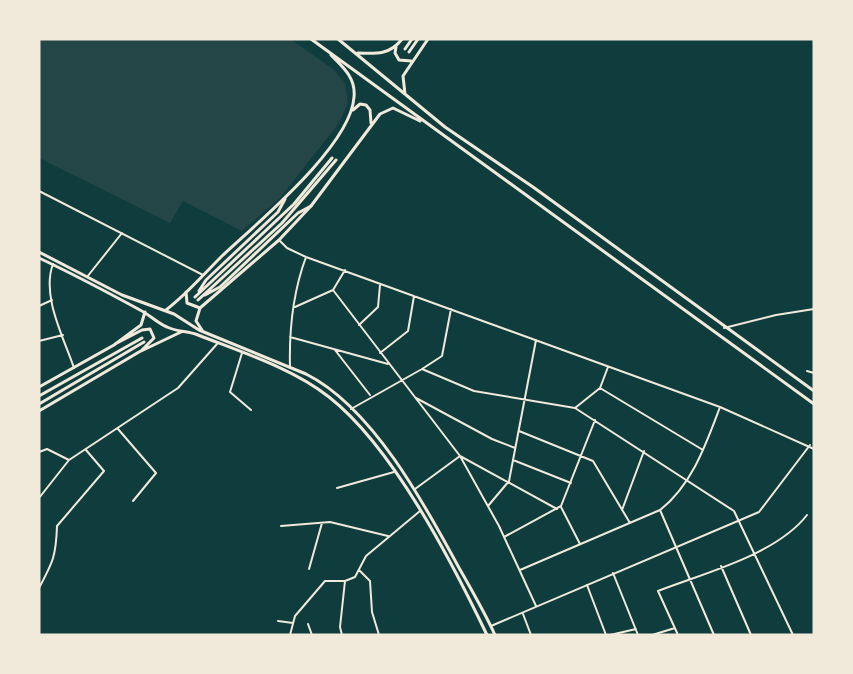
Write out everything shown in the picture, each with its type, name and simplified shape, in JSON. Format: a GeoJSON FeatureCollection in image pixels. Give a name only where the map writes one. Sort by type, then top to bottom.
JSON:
{"type":"FeatureCollection","features":[{"type":"Feature","properties":{"kind":"main road"},"geometry":{"type":"LineString","coordinates":[[311,39],[814,404]]}},
{"type":"Feature","properties":{"kind":"main road"},"geometry":{"type":"LineString","coordinates":[[338,39],[357,52],[445,127],[533,187],[724,328],[814,390]]}},
{"type":"Feature","properties":{"kind":"main road"},"geometry":{"type":"LineString","coordinates":[[402,39],[395,53],[399,60],[406,62],[413,59]]}},
{"type":"Feature","properties":{"kind":"main road"},"geometry":{"type":"LineString","coordinates":[[412,39],[407,50],[418,39]]}},
{"type":"Feature","properties":{"kind":"main road"},"geometry":{"type":"LineString","coordinates":[[406,96],[402,78],[428,39]]}},
{"type":"Feature","properties":{"kind":"main road"},"geometry":{"type":"LineString","coordinates":[[357,52],[379,54],[397,46]]}},
{"type":"Feature","properties":{"kind":"main road"},"geometry":{"type":"LineString","coordinates":[[326,49],[348,72],[354,83],[351,112]]}},
{"type":"Feature","properties":{"kind":"main road"},"geometry":{"type":"LineString","coordinates":[[164,310],[285,199],[316,165],[351,112],[360,104],[366,105],[370,110],[371,123]]}},
{"type":"Feature","properties":{"kind":"main road"},"geometry":{"type":"LineString","coordinates":[[203,331],[196,321],[200,308],[279,240],[311,206],[371,123],[380,114],[393,108],[427,125]]}},
{"type":"Feature","properties":{"kind":"main road"},"geometry":{"type":"LineString","coordinates":[[196,298],[294,204],[334,159]]}},
{"type":"Feature","properties":{"kind":"main road"},"geometry":{"type":"LineString","coordinates":[[509,184],[516,182],[516,175]]}},
{"type":"Feature","properties":{"kind":"main road"},"geometry":{"type":"LineString","coordinates":[[526,196],[526,189],[533,187]]}},
{"type":"Feature","properties":{"kind":"main road"},"geometry":{"type":"LineString","coordinates":[[201,294],[206,280],[267,223],[285,199]]}},
{"type":"Feature","properties":{"kind":"main road"},"geometry":{"type":"LineString","coordinates":[[201,294],[213,292],[298,213],[311,206]]}},
{"type":"Feature","properties":{"kind":"main road"},"geometry":{"type":"LineString","coordinates":[[39,252],[147,306],[164,310],[203,331],[319,381],[351,409],[382,444],[415,489],[495,635]]}},
{"type":"Feature","properties":{"kind":"main road"},"geometry":{"type":"LineString","coordinates":[[39,258],[145,312],[165,327],[243,353],[304,381],[346,412],[394,472],[420,511],[487,635]]}},
{"type":"Feature","properties":{"kind":"main road"},"geometry":{"type":"LineString","coordinates":[[187,291],[187,303],[200,308]]}},
{"type":"Feature","properties":{"kind":"main road"},"geometry":{"type":"LineString","coordinates":[[114,345],[141,325],[145,312]]}},
{"type":"Feature","properties":{"kind":"main road"},"geometry":{"type":"LineString","coordinates":[[39,387],[142,330],[150,329],[154,338],[140,352]]}},
{"type":"Feature","properties":{"kind":"main road"},"geometry":{"type":"LineString","coordinates":[[39,411],[140,352],[182,331]]}},
{"type":"Feature","properties":{"kind":"main road"},"geometry":{"type":"LineString","coordinates":[[39,396],[143,340],[39,404]]}},
{"type":"Feature","properties":{"kind":"main road"},"geometry":{"type":"LineString","coordinates":[[304,381],[306,374]]}},
{"type":"Feature","properties":{"kind":"street"},"geometry":{"type":"LineString","coordinates":[[39,191],[203,275]]}},
{"type":"Feature","properties":{"kind":"street"},"geometry":{"type":"LineString","coordinates":[[87,277],[122,233]]}},
{"type":"Feature","properties":{"kind":"street"},"geometry":{"type":"LineString","coordinates":[[279,240],[286,248],[306,256],[720,407],[810,445],[814,449]]}},
{"type":"Feature","properties":{"kind":"street"},"geometry":{"type":"LineString","coordinates":[[290,367],[293,308],[298,280],[306,256]]}},
{"type":"Feature","properties":{"kind":"street"},"geometry":{"type":"LineString","coordinates":[[53,264],[50,284],[52,300],[74,368]]}},
{"type":"Feature","properties":{"kind":"street"},"geometry":{"type":"LineString","coordinates":[[293,308],[333,290],[345,270]]}},
{"type":"Feature","properties":{"kind":"street"},"geometry":{"type":"LineString","coordinates":[[359,325],[378,307],[380,284]]}},
{"type":"Feature","properties":{"kind":"street"},"geometry":{"type":"LineString","coordinates":[[333,290],[460,456],[489,506],[536,606]]}},
{"type":"Feature","properties":{"kind":"street"},"geometry":{"type":"LineString","coordinates":[[380,353],[408,330],[414,296]]}},
{"type":"Feature","properties":{"kind":"street"},"geometry":{"type":"LineString","coordinates":[[39,306],[52,300]]}},
{"type":"Feature","properties":{"kind":"street"},"geometry":{"type":"LineString","coordinates":[[351,409],[442,356],[451,309]]}},
{"type":"Feature","properties":{"kind":"street"},"geometry":{"type":"LineString","coordinates":[[724,328],[776,315],[814,309]]}},
{"type":"Feature","properties":{"kind":"street"},"geometry":{"type":"LineString","coordinates":[[39,341],[63,335]]}},
{"type":"Feature","properties":{"kind":"street"},"geometry":{"type":"LineString","coordinates":[[290,337],[388,364]]}},
{"type":"Feature","properties":{"kind":"street"},"geometry":{"type":"LineString","coordinates":[[489,506],[508,481],[536,340]]}},
{"type":"Feature","properties":{"kind":"street"},"geometry":{"type":"LineString","coordinates":[[39,498],[69,460],[178,388],[217,344]]}},
{"type":"Feature","properties":{"kind":"street"},"geometry":{"type":"LineString","coordinates":[[333,348],[356,373],[371,396]]}},
{"type":"Feature","properties":{"kind":"street"},"geometry":{"type":"LineString","coordinates":[[243,353],[230,392],[251,410]]}},
{"type":"Feature","properties":{"kind":"street"},"geometry":{"type":"LineString","coordinates":[[575,408],[600,388],[608,366]]}},
{"type":"Feature","properties":{"kind":"street"},"geometry":{"type":"LineString","coordinates":[[422,369],[474,391],[575,408],[734,510],[793,635]]}},
{"type":"Feature","properties":{"kind":"street"},"geometry":{"type":"LineString","coordinates":[[807,370],[814,373]]}},
{"type":"Feature","properties":{"kind":"street"},"geometry":{"type":"LineString","coordinates":[[600,388],[703,450]]}},
{"type":"Feature","properties":{"kind":"street"},"geometry":{"type":"LineString","coordinates":[[413,397],[492,439],[515,448]]}},
{"type":"Feature","properties":{"kind":"street"},"geometry":{"type":"LineString","coordinates":[[520,570],[660,510],[673,500],[703,450],[720,407]]}},
{"type":"Feature","properties":{"kind":"street"},"geometry":{"type":"LineString","coordinates":[[504,537],[561,506],[595,420]]}},
{"type":"Feature","properties":{"kind":"street"},"geometry":{"type":"LineString","coordinates":[[118,429],[156,473],[133,501]]}},
{"type":"Feature","properties":{"kind":"street"},"geometry":{"type":"LineString","coordinates":[[519,431],[593,461],[630,523]]}},
{"type":"Feature","properties":{"kind":"street"},"geometry":{"type":"LineString","coordinates":[[491,626],[759,512],[810,445],[814,444]]}},
{"type":"Feature","properties":{"kind":"street"},"geometry":{"type":"LineString","coordinates":[[39,452],[47,449],[69,460]]}},
{"type":"Feature","properties":{"kind":"street"},"geometry":{"type":"LineString","coordinates":[[39,588],[54,559],[58,545],[57,526],[104,471],[86,450]]}},
{"type":"Feature","properties":{"kind":"street"},"geometry":{"type":"LineString","coordinates":[[622,510],[644,451]]}},
{"type":"Feature","properties":{"kind":"street"},"geometry":{"type":"LineString","coordinates":[[460,456],[556,509]]}},
{"type":"Feature","properties":{"kind":"street"},"geometry":{"type":"LineString","coordinates":[[415,489],[460,456]]}},
{"type":"Feature","properties":{"kind":"street"},"geometry":{"type":"LineString","coordinates":[[513,460],[572,483]]}},
{"type":"Feature","properties":{"kind":"street"},"geometry":{"type":"LineString","coordinates":[[337,488],[394,472]]}},
{"type":"Feature","properties":{"kind":"street"},"geometry":{"type":"LineString","coordinates":[[561,506],[580,544]]}},
{"type":"Feature","properties":{"kind":"street"},"geometry":{"type":"LineString","coordinates":[[660,510],[714,635]]}},
{"type":"Feature","properties":{"kind":"street"},"geometry":{"type":"LineString","coordinates":[[290,635],[299,610],[318,592],[325,581],[345,581],[355,577],[366,556],[420,511]]}},
{"type":"Feature","properties":{"kind":"street"},"geometry":{"type":"LineString","coordinates":[[678,635],[658,591],[755,553],[795,530],[807,515]]}},
{"type":"Feature","properties":{"kind":"street"},"geometry":{"type":"LineString","coordinates":[[281,526],[322,522],[388,536]]}},
{"type":"Feature","properties":{"kind":"street"},"geometry":{"type":"LineString","coordinates":[[309,569],[322,522]]}},
{"type":"Feature","properties":{"kind":"street"},"geometry":{"type":"LineString","coordinates":[[721,567],[751,635]]}},
{"type":"Feature","properties":{"kind":"street"},"geometry":{"type":"LineString","coordinates":[[358,570],[370,581],[372,612],[379,635]]}},
{"type":"Feature","properties":{"kind":"street"},"geometry":{"type":"LineString","coordinates":[[613,573],[638,635]]}},
{"type":"Feature","properties":{"kind":"street"},"geometry":{"type":"LineString","coordinates":[[342,635],[340,627],[345,581]]}},
{"type":"Feature","properties":{"kind":"street"},"geometry":{"type":"LineString","coordinates":[[587,585],[608,635],[636,629]]}},
{"type":"Feature","properties":{"kind":"street"},"geometry":{"type":"LineString","coordinates":[[523,614],[531,635]]}},
{"type":"Feature","properties":{"kind":"street"},"geometry":{"type":"LineString","coordinates":[[278,621],[293,623]]}},
{"type":"Feature","properties":{"kind":"street"},"geometry":{"type":"LineString","coordinates":[[308,624],[312,635]]}},
{"type":"Feature","properties":{"kind":"street"},"geometry":{"type":"LineString","coordinates":[[652,635],[675,628]]}},
{"type":"Feature","properties":{"kind":"shaded area"},"geometry":{"type":"Polygon","coordinates":[[[39,39],[290,39],[333,69],[345,83],[348,103],[339,123],[280,198],[242,231],[183,201],[170,223],[39,158],[39,39]]]}}]}
